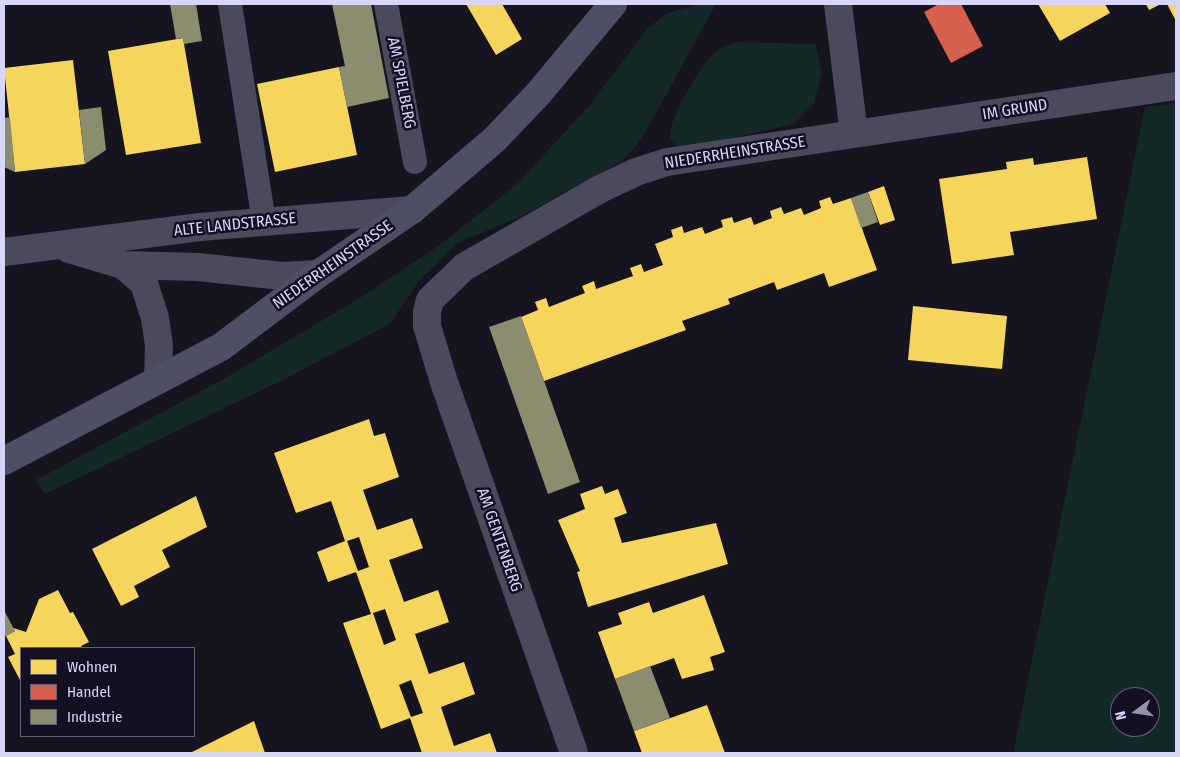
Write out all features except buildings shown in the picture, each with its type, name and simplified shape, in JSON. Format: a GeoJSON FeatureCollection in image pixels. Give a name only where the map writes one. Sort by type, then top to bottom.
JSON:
{"type":"FeatureCollection","features":[{"type":"Feature","properties":{"kind":"main road","name":"NIEDERRHEINSTRASSE"},"geometry":{"type":"LineString","coordinates":[[4,461],[221,347],[318,274],[412,210],[494,140],[538,94],[612,4]]}},
{"type":"Feature","properties":{"kind":"street"},"geometry":{"type":"LineString","coordinates":[[838,4],[854,134]]}},
{"type":"Feature","properties":{"kind":"street","name":"IM GRUND"},"geometry":{"type":"LineString","coordinates":[[854,134],[1176,86]]}},
{"type":"Feature","properties":{"kind":"street","name":"NIEDERRHEINSTRASSE"},"geometry":{"type":"LineString","coordinates":[[427,326],[427,312],[430,300],[464,268],[600,189],[636,172],[667,162],[854,134]]}},
{"type":"Feature","properties":{"kind":"street","name":"ALTE LANDSTRASSE"},"geometry":{"type":"LineString","coordinates":[[4,252],[200,228],[412,210]]}},
{"type":"Feature","properties":{"kind":"street","name":"ALTE LANDSTRASSE"},"geometry":{"type":"LineString","coordinates":[[58,246],[123,266],[198,267],[282,276],[318,274]]}},
{"type":"Feature","properties":{"kind":"street","name":"ALTE LANDSTRASSE"},"geometry":{"type":"LineString","coordinates":[[123,266],[144,283],[155,318],[159,345],[158,380]]}},
{"type":"Feature","properties":{"kind":"street","name":"AM GENTENBERG"},"geometry":{"type":"LineString","coordinates":[[427,326],[444,382],[574,753]]}},
{"type":"Feature","properties":{"kind":"lane"},"geometry":{"type":"LineString","coordinates":[[230,4],[264,222]]}},
{"type":"Feature","properties":{"kind":"lane","name":"AM SPIELBERG"},"geometry":{"type":"LineString","coordinates":[[386,4],[415,162]]}},
{"type":"Feature","properties":{"kind":"green space"},"geometry":{"type":"Polygon","coordinates":[[[697,4],[716,4],[650,124],[635,148],[620,162],[516,219],[457,243],[419,281],[390,324],[279,382],[45,494],[36,480],[220,381],[355,301],[438,246],[517,184],[587,108],[647,29],[666,14],[697,4]]]}},
{"type":"Feature","properties":{"kind":"green space"},"geometry":{"type":"Polygon","coordinates":[[[736,42],[815,44],[822,73],[814,103],[794,124],[688,148],[674,144],[670,133],[672,123],[692,83],[717,50],[736,42]]]}},
{"type":"Feature","properties":{"kind":"green space"},"geometry":{"type":"Polygon","coordinates":[[[1176,103],[1176,753],[1013,753],[1145,107],[1176,103]]]}}]}
